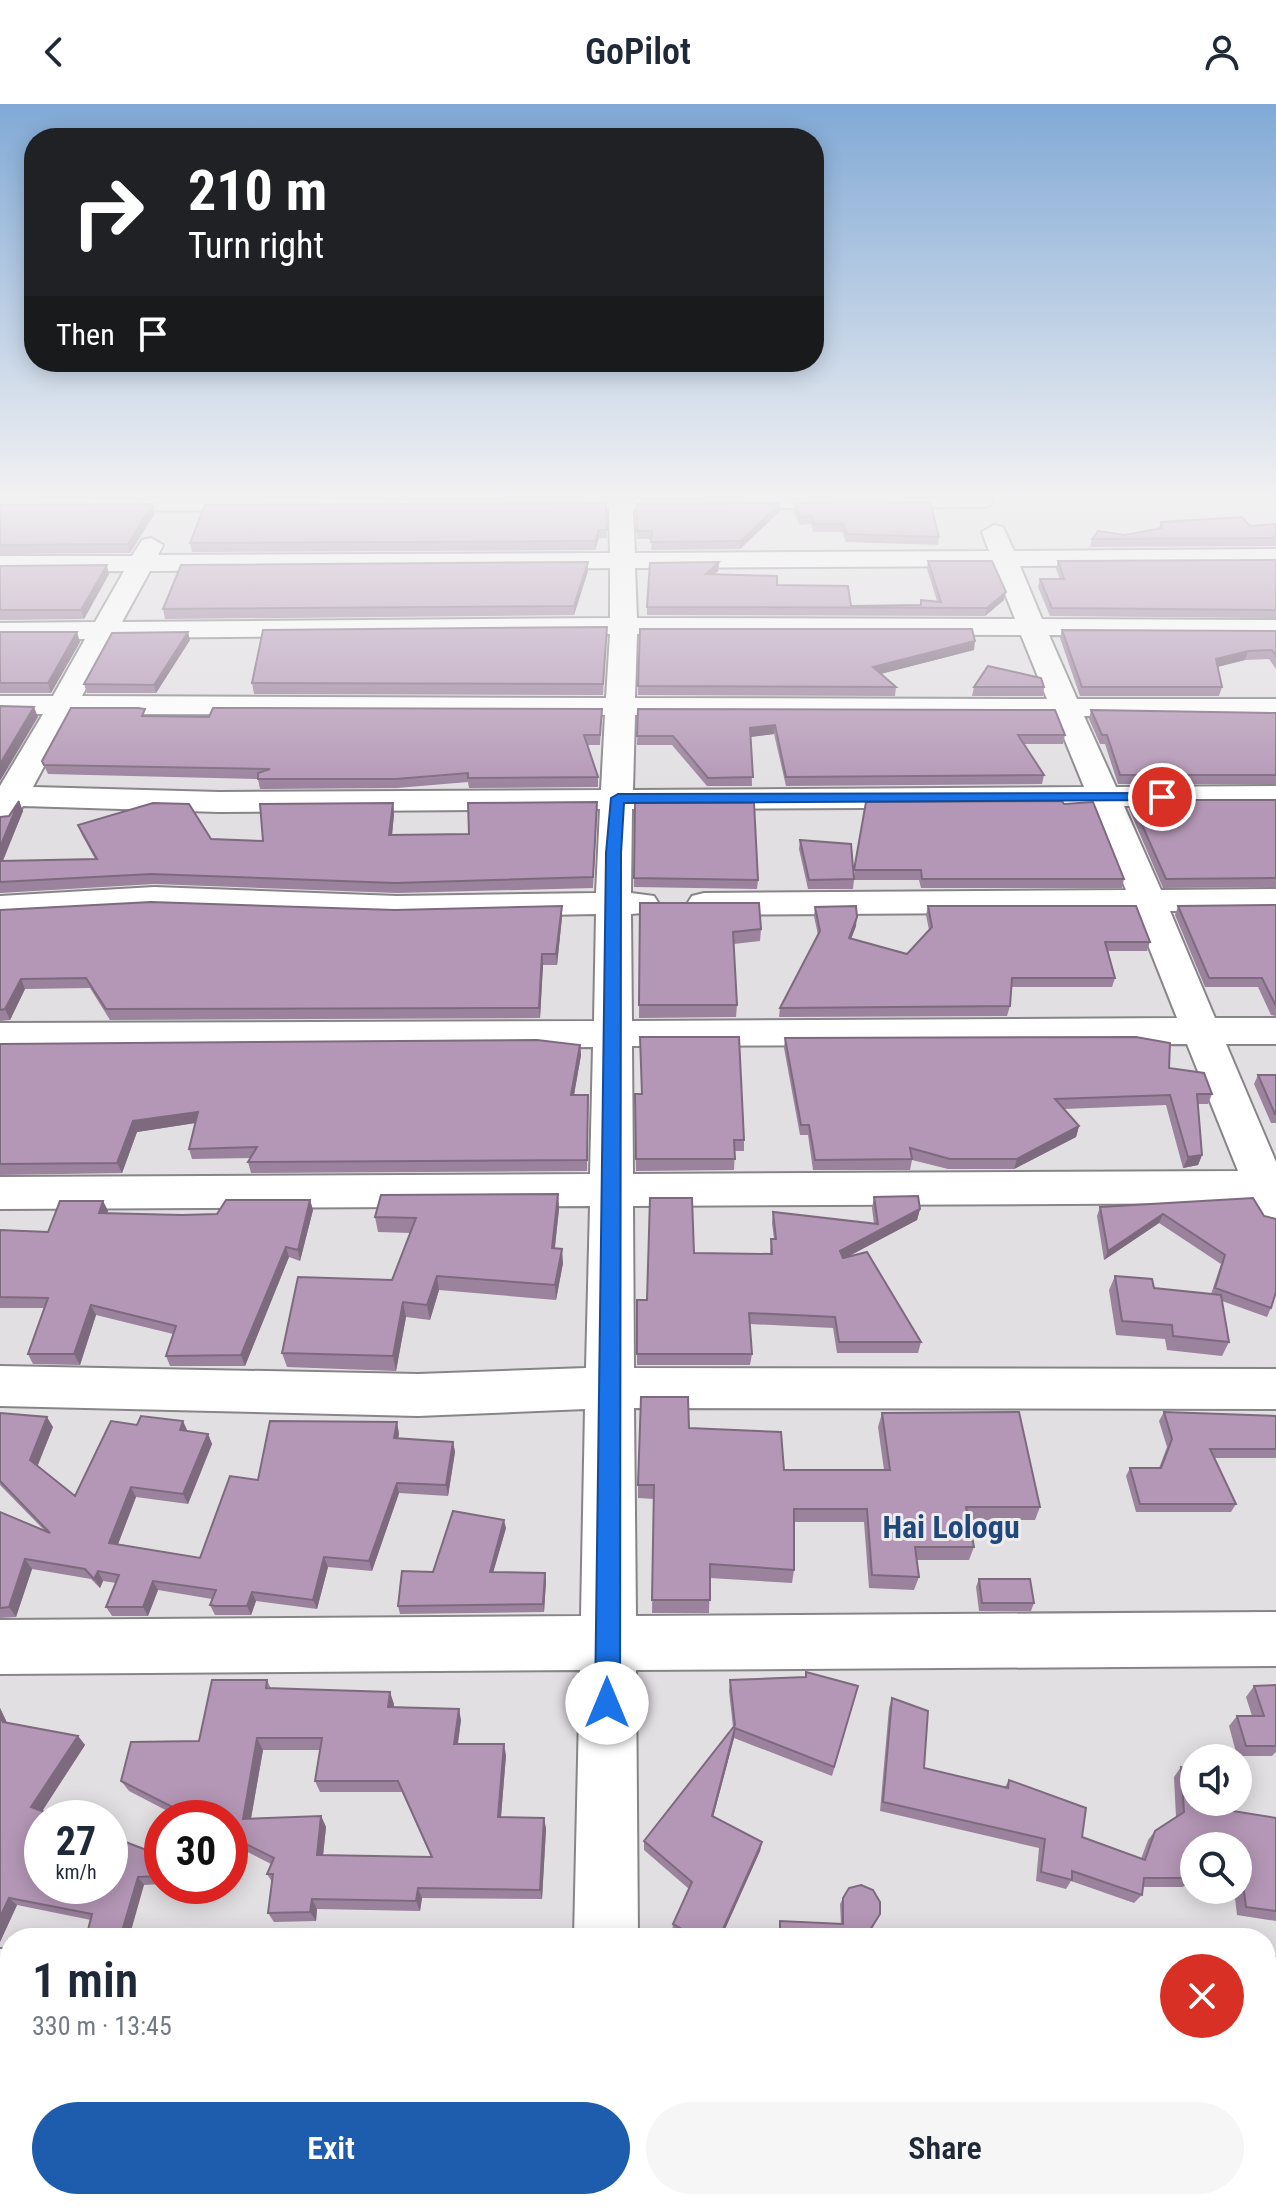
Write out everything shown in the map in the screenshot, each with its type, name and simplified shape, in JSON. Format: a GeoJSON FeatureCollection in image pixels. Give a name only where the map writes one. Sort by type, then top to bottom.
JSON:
{"type":"FeatureCollection","features":[{"type":"Feature","properties":{"kind":"street"},"geometry":{"type":"LineString","coordinates":[[4,803],[122,596]]}},
{"type":"Feature","properties":{"kind":"street"},"geometry":{"type":"LineString","coordinates":[[606,1928],[614,853],[623,596]]}},
{"type":"Feature","properties":{"kind":"street"},"geometry":{"type":"LineString","coordinates":[[0,1193],[611,1190],[1272,1196],[1105,798],[1063,708],[1021,596]]}},
{"type":"Feature","properties":{"kind":"street"},"geometry":{"type":"LineString","coordinates":[[0,631],[624,626],[1276,628]]}},
{"type":"Feature","properties":{"kind":"street"},"geometry":{"type":"LineString","coordinates":[[0,705],[620,709],[834,706],[1276,708]]}},
{"type":"Feature","properties":{"kind":"street"},"geometry":{"type":"LineString","coordinates":[[4,803],[1276,796]]}},
{"type":"Feature","properties":{"kind":"street"},"geometry":{"type":"LineString","coordinates":[[0,907],[154,898],[397,907],[531,902],[1276,900]]}},
{"type":"Feature","properties":{"kind":"street"},"geometry":{"type":"LineString","coordinates":[[0,1036],[1276,1031]]}},
{"type":"Feature","properties":{"kind":"street"},"geometry":{"type":"LineString","coordinates":[[0,1386],[418,1395],[609,1388],[1276,1389]]}},
{"type":"Feature","properties":{"kind":"street"},"geometry":{"type":"LineString","coordinates":[[0,1647],[1276,1639]]}},
{"type":"Feature","properties":{"kind":"building"},"geometry":{"type":"Polygon","coordinates":[[[0,596],[89,596],[81,610],[0,610],[0,596]]]}},
{"type":"Feature","properties":{"kind":"building"},"geometry":{"type":"Polygon","coordinates":[[[168,596],[577,596],[574,606],[163,609],[168,596]]]}},
{"type":"Feature","properties":{"kind":"building"},"geometry":{"type":"Polygon","coordinates":[[[648,596],[850,596],[851,606],[921,605],[921,600],[941,602],[939,596],[1001,596],[987,608],[647,607],[648,596]]]}},
{"type":"Feature","properties":{"kind":"building"},"geometry":{"type":"Polygon","coordinates":[[[1047,596],[1276,596],[1276,610],[1052,608],[1047,596]]]}},
{"type":"Feature","properties":{"kind":"building"},"geometry":{"type":"Polygon","coordinates":[[[607,627],[603,684],[252,683],[263,630],[607,627]]]}},
{"type":"Feature","properties":{"kind":"building"},"geometry":{"type":"Polygon","coordinates":[[[640,629],[972,629],[975,641],[873,667],[896,687],[638,686],[640,629]]]}},
{"type":"Feature","properties":{"kind":"building"},"geometry":{"type":"Polygon","coordinates":[[[1062,630],[1276,631],[1276,656],[1272,650],[1248,651],[1216,659],[1222,687],[1082,687],[1062,630]]]}},
{"type":"Feature","properties":{"kind":"building"},"geometry":{"type":"Polygon","coordinates":[[[0,632],[77,632],[48,683],[0,683],[0,632]]]}},
{"type":"Feature","properties":{"kind":"building"},"geometry":{"type":"Polygon","coordinates":[[[188,632],[154,685],[84,684],[112,633],[188,632]]]}},
{"type":"Feature","properties":{"kind":"building"},"geometry":{"type":"Polygon","coordinates":[[[988,666],[1041,678],[1044,687],[974,687],[988,666]]]}},
{"type":"Feature","properties":{"kind":"building"},"geometry":{"type":"Polygon","coordinates":[[[0,706],[34,707],[0,764],[0,706]]]}},
{"type":"Feature","properties":{"kind":"building"},"geometry":{"type":"Polygon","coordinates":[[[71,708],[138,708],[145,709],[142,716],[209,717],[213,708],[602,709],[600,735],[584,735],[598,777],[468,778],[468,773],[396,779],[258,779],[258,773],[270,769],[44,765],[42,761],[71,708]]]}},
{"type":"Feature","properties":{"kind":"building"},"geometry":{"type":"Polygon","coordinates":[[[638,709],[1055,710],[1065,735],[1018,735],[1044,775],[786,777],[775,725],[750,728],[753,777],[708,778],[673,736],[637,736],[638,709]]]}},
{"type":"Feature","properties":{"kind":"building"},"geometry":{"type":"Polygon","coordinates":[[[1091,710],[1276,713],[1276,775],[1120,775],[1107,735],[1102,735],[1091,710]]]}},
{"type":"Feature","properties":{"kind":"building"},"geometry":{"type":"Polygon","coordinates":[[[1131,800],[1276,800],[1276,878],[1166,879],[1131,800]]]}},
{"type":"Feature","properties":{"kind":"building"},"geometry":{"type":"Polygon","coordinates":[[[19,801],[0,847],[0,817],[9,816],[19,801]]]}},
{"type":"Feature","properties":{"kind":"building"},"geometry":{"type":"Polygon","coordinates":[[[1062,801],[1064,804],[1093,802],[1124,879],[922,879],[921,870],[854,870],[866,802],[1062,801]]]}},
{"type":"Feature","properties":{"kind":"building"},"geometry":{"type":"Polygon","coordinates":[[[597,802],[593,877],[395,883],[151,874],[0,882],[0,861],[97,859],[78,825],[153,803],[189,804],[211,839],[263,841],[260,804],[393,803],[389,835],[469,834],[468,803],[597,802]]]}},
{"type":"Feature","properties":{"kind":"building"},"geometry":{"type":"Polygon","coordinates":[[[635,803],[754,803],[758,880],[634,878],[635,803]]]}},
{"type":"Feature","properties":{"kind":"building"},"geometry":{"type":"Polygon","coordinates":[[[800,840],[851,844],[854,879],[809,880],[800,840]]]}},
{"type":"Feature","properties":{"kind":"building"},"geometry":{"type":"Polygon","coordinates":[[[151,902],[395,910],[562,906],[556,954],[542,954],[539,1008],[106,1009],[86,978],[21,979],[5,1009],[0,1010],[0,910],[151,902]]]}},
{"type":"Feature","properties":{"kind":"building"},"geometry":{"type":"Polygon","coordinates":[[[640,903],[759,903],[761,929],[733,932],[737,1005],[639,1005],[640,903]]]}},
{"type":"Feature","properties":{"kind":"building"},"geometry":{"type":"Polygon","coordinates":[[[1276,905],[1276,1006],[1262,978],[1209,978],[1178,906],[1276,905]]]}},
{"type":"Feature","properties":{"kind":"building"},"geometry":{"type":"Polygon","coordinates":[[[856,906],[857,917],[849,938],[907,954],[932,927],[928,906],[1136,906],[1150,942],[1105,942],[1115,978],[1012,978],[1010,1006],[780,1008],[820,931],[815,907],[856,906]]]}},
{"type":"Feature","properties":{"kind":"building"},"geometry":{"type":"Polygon","coordinates":[[[640,1037],[739,1037],[744,1140],[734,1140],[735,1159],[636,1159],[635,1094],[642,1094],[640,1037]]]}},
{"type":"Feature","properties":{"kind":"building"},"geometry":{"type":"Polygon","coordinates":[[[1136,1037],[1170,1043],[1169,1068],[1204,1073],[1212,1094],[1197,1094],[1202,1155],[1188,1157],[1170,1095],[1055,1099],[1079,1126],[1017,1159],[950,1159],[910,1148],[912,1159],[815,1160],[809,1125],[801,1125],[785,1038],[1136,1037]]]}},
{"type":"Feature","properties":{"kind":"building"},"geometry":{"type":"Polygon","coordinates":[[[537,1040],[580,1045],[571,1095],[588,1095],[587,1160],[248,1162],[257,1147],[189,1149],[198,1112],[133,1121],[117,1163],[0,1164],[0,1044],[537,1040]]]}},
{"type":"Feature","properties":{"kind":"building"},"geometry":{"type":"Polygon","coordinates":[[[1258,1075],[1276,1075],[1276,1114],[1275,1114],[1258,1075]]]}},
{"type":"Feature","properties":{"kind":"building"},"geometry":{"type":"Polygon","coordinates":[[[558,1194],[552,1248],[562,1249],[555,1285],[437,1276],[427,1305],[403,1302],[393,1356],[282,1353],[298,1277],[392,1280],[416,1218],[375,1217],[381,1195],[558,1194]]]}},
{"type":"Feature","properties":{"kind":"building"},"geometry":{"type":"Polygon","coordinates":[[[918,1196],[920,1209],[840,1251],[843,1258],[867,1252],[921,1342],[839,1342],[835,1317],[749,1313],[752,1354],[637,1354],[637,1300],[647,1300],[650,1198],[692,1198],[694,1253],[772,1254],[771,1239],[776,1239],[773,1212],[878,1224],[874,1197],[918,1196]]]}},
{"type":"Feature","properties":{"kind":"building"},"geometry":{"type":"Polygon","coordinates":[[[1253,1198],[1264,1216],[1276,1219],[1276,1292],[1271,1308],[1215,1288],[1225,1255],[1163,1214],[1108,1251],[1100,1207],[1253,1198]]]}},
{"type":"Feature","properties":{"kind":"building"},"geometry":{"type":"Polygon","coordinates":[[[226,1200],[310,1200],[298,1250],[286,1247],[241,1355],[166,1356],[176,1326],[91,1305],[74,1354],[28,1354],[48,1298],[0,1297],[0,1230],[48,1232],[60,1201],[103,1201],[99,1213],[182,1215],[217,1214],[226,1200]]]}},
{"type":"Feature","properties":{"kind":"building"},"geometry":{"type":"Polygon","coordinates":[[[1115,1276],[1152,1279],[1154,1288],[1221,1295],[1229,1342],[1173,1336],[1172,1325],[1122,1321],[1115,1276]]]}},
{"type":"Feature","properties":{"kind":"building"},"geometry":{"type":"Polygon","coordinates":[[[641,1397],[688,1397],[689,1428],[781,1432],[784,1470],[890,1470],[882,1413],[1019,1412],[1040,1507],[966,1507],[974,1547],[915,1547],[919,1577],[872,1575],[867,1509],[794,1509],[794,1570],[710,1564],[710,1600],[652,1600],[654,1485],[638,1485],[641,1397]]]}},
{"type":"Feature","properties":{"kind":"building"},"geometry":{"type":"Polygon","coordinates":[[[1164,1412],[1276,1416],[1276,1449],[1210,1449],[1236,1504],[1140,1504],[1130,1468],[1161,1468],[1172,1439],[1164,1412]]]}},
{"type":"Feature","properties":{"kind":"building"},"geometry":{"type":"Polygon","coordinates":[[[0,1413],[47,1417],[30,1460],[75,1496],[111,1421],[137,1425],[141,1416],[183,1421],[180,1430],[208,1434],[183,1494],[131,1487],[109,1543],[200,1558],[230,1476],[258,1480],[270,1421],[397,1422],[394,1438],[453,1442],[446,1485],[397,1483],[369,1561],[324,1557],[313,1600],[252,1592],[247,1606],[215,1606],[210,1605],[216,1590],[153,1581],[143,1607],[106,1607],[119,1575],[98,1571],[94,1579],[85,1569],[25,1559],[9,1607],[0,1608],[0,1512],[50,1533],[0,1481],[0,1413]]]}},
{"type":"Feature","properties":{"kind":"building"},"geometry":{"type":"Polygon","coordinates":[[[453,1511],[504,1520],[490,1572],[545,1573],[543,1604],[398,1606],[402,1571],[433,1572],[453,1511]]]}},
{"type":"Feature","properties":{"kind":"building"},"geometry":{"type":"Polygon","coordinates":[[[979,1579],[1030,1579],[1034,1603],[982,1603],[979,1579]]]}},
{"type":"Feature","properties":{"kind":"building"},"geometry":{"type":"Polygon","coordinates":[[[806,1672],[858,1686],[834,1767],[735,1728],[712,1816],[762,1842],[723,1928],[680,1928],[673,1924],[692,1882],[644,1841],[735,1725],[730,1680],[806,1677],[806,1672]]]}},
{"type":"Feature","properties":{"kind":"building"},"geometry":{"type":"Polygon","coordinates":[[[212,1680],[267,1680],[266,1688],[390,1692],[388,1707],[459,1709],[454,1744],[504,1744],[498,1817],[544,1818],[540,1890],[418,1888],[416,1901],[312,1899],[310,1912],[268,1913],[273,1874],[267,1874],[274,1858],[248,1845],[248,1819],[321,1816],[317,1855],[432,1857],[398,1781],[315,1781],[322,1738],[257,1738],[246,1800],[158,1800],[121,1781],[131,1742],[199,1741],[212,1680]]]}},
{"type":"Feature","properties":{"kind":"building"},"geometry":{"type":"Polygon","coordinates":[[[1276,1685],[1276,1746],[1245,1744],[1237,1716],[1264,1716],[1254,1686],[1276,1685]]]}},
{"type":"Feature","properties":{"kind":"building"},"geometry":{"type":"Polygon","coordinates":[[[892,1698],[928,1711],[924,1768],[1008,1788],[1009,1780],[1086,1808],[1082,1837],[1145,1860],[1155,1831],[1180,1815],[1252,1814],[1276,1818],[1276,1911],[1246,1907],[1246,1904],[1252,1904],[1252,1832],[1180,1832],[1180,1878],[1144,1878],[1142,1895],[1072,1871],[1072,1880],[1041,1872],[1045,1839],[883,1802],[892,1698]]]}},
{"type":"Feature","properties":{"kind":"building"},"geometry":{"type":"Polygon","coordinates":[[[0,1716],[3,1722],[78,1736],[36,1800],[24,1800],[24,1901],[9,1898],[0,1917],[0,1716]]]}},
{"type":"Feature","properties":{"kind":"building"},"geometry":{"type":"Polygon","coordinates":[[[128,1843],[144,1849],[144,1877],[138,1877],[123,1928],[88,1928],[92,1914],[40,1904],[128,1904],[128,1843]]]}},
{"type":"Feature","properties":{"kind":"building"},"geometry":{"type":"Polygon","coordinates":[[[861,1885],[873,1890],[880,1902],[880,1914],[871,1928],[780,1928],[780,1921],[843,1924],[843,1898],[849,1888],[861,1885]]]}},
{"type":"Feature","properties":{"kind":"district","name":"Hai Lologu"},"geometry":{"type":"Point","coordinates":[951,1527]}},
{"type":"Feature","properties":{"kind":"route"},"geometry":{"type":"LineString","coordinates":[[607,1703],[613,953],[616,904],[614,853],[618,798],[1162,797]]}}]}
